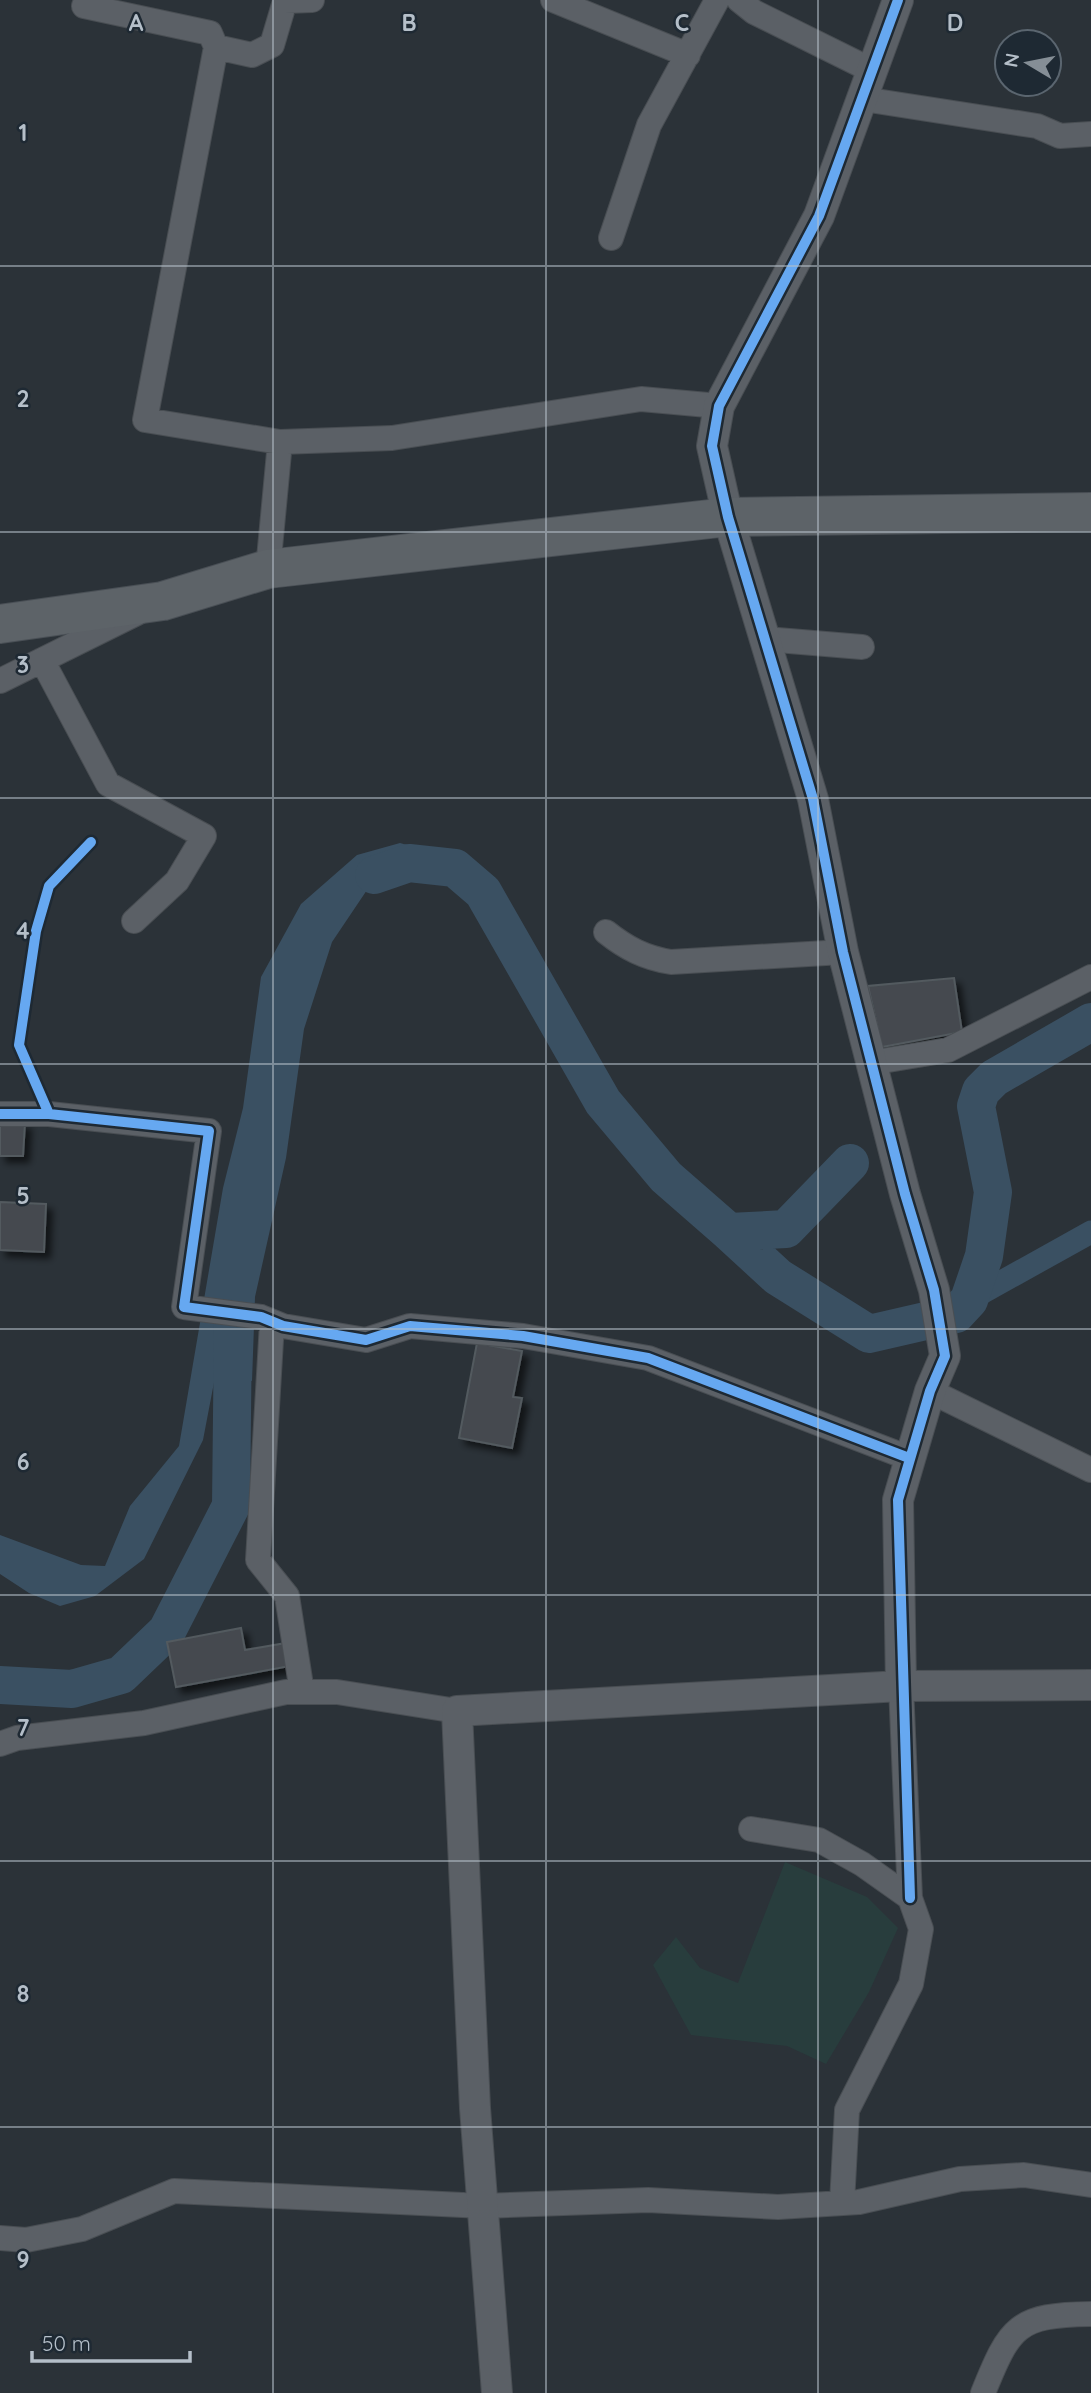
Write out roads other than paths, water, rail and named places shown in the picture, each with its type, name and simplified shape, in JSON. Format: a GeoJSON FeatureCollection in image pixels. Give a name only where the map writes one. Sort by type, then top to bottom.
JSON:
{"type":"FeatureCollection","features":[{"type":"Feature","properties":{"kind":"main road"},"geometry":{"type":"LineString","coordinates":[[0,624],[163,601],[268,569],[729,517],[1091,512]]}},
{"type":"Feature","properties":{"kind":"street"},"geometry":{"type":"LineString","coordinates":[[216,47],[252,55],[272,46],[285,1],[312,0]]}},
{"type":"Feature","properties":{"kind":"street"},"geometry":{"type":"LineString","coordinates":[[553,0],[688,55]]}},
{"type":"Feature","properties":{"kind":"street"},"geometry":{"type":"LineString","coordinates":[[611,238],[649,125],[717,0]]}},
{"type":"Feature","properties":{"kind":"street"},"geometry":{"type":"LineString","coordinates":[[739,0],[754,12],[873,72]]}},
{"type":"Feature","properties":{"kind":"street"},"geometry":{"type":"LineString","coordinates":[[842,2203],[847,2110],[911,1984],[921,1929],[910,1898],[901,1686],[898,1500],[930,1391],[946,1356],[934,1290],[905,1194],[843,952],[813,799],[729,517],[712,446],[719,406],[819,216],[898,0]]}},
{"type":"Feature","properties":{"kind":"street"},"geometry":{"type":"LineString","coordinates":[[84,6],[210,33],[216,47],[145,420],[280,442],[392,438],[640,399],[719,406]]}},
{"type":"Feature","properties":{"kind":"street"},"geometry":{"type":"LineString","coordinates":[[863,99],[1037,126],[1060,136],[1091,134]]}},
{"type":"Feature","properties":{"kind":"street"},"geometry":{"type":"LineString","coordinates":[[268,569],[280,442]]}},
{"type":"Feature","properties":{"kind":"street"},"geometry":{"type":"LineString","coordinates":[[0,681],[163,601]]}},
{"type":"Feature","properties":{"kind":"street"},"geometry":{"type":"LineString","coordinates":[[765,639],[862,647]]}},
{"type":"Feature","properties":{"kind":"street"},"geometry":{"type":"LineString","coordinates":[[43,660],[108,784],[204,836],[177,881],[134,921]]}},
{"type":"Feature","properties":{"kind":"street"},"geometry":{"type":"LineString","coordinates":[[606,932],[622,945],[649,958],[671,962],[843,952]]}},
{"type":"Feature","properties":{"kind":"street"},"geometry":{"type":"LineString","coordinates":[[870,1063],[948,1050],[1091,977]]}},
{"type":"Feature","properties":{"kind":"street"},"geometry":{"type":"LineString","coordinates":[[0,1114],[48,1114],[209,1131],[184,1307],[366,1340],[410,1326],[523,1336],[648,1358],[909,1458]]}},
{"type":"Feature","properties":{"kind":"street"},"geometry":{"type":"LineString","coordinates":[[267,1320],[258,1560],[287,1596],[302,1692]]}},
{"type":"Feature","properties":{"kind":"street"},"geometry":{"type":"LineString","coordinates":[[930,1391],[1091,1470]]}},
{"type":"Feature","properties":{"kind":"street"},"geometry":{"type":"LineString","coordinates":[[0,1744],[17,1738],[144,1723],[286,1692],[337,1692],[457,1712],[901,1686],[1091,1685]]}},
{"type":"Feature","properties":{"kind":"street"},"geometry":{"type":"LineString","coordinates":[[457,1712],[475,2108],[498,2393]]}},
{"type":"Feature","properties":{"kind":"street"},"geometry":{"type":"LineString","coordinates":[[751,1829],[819,1840],[862,1864],[910,1898]]}},
{"type":"Feature","properties":{"kind":"street"},"geometry":{"type":"LineString","coordinates":[[0,2238],[26,2240],[82,2229],[174,2191],[483,2206],[648,2200],[778,2207],[842,2203],[960,2179],[1024,2175],[1091,2185]]}},
{"type":"Feature","properties":{"kind":"street"},"geometry":{"type":"LineString","coordinates":[[983,2393],[1006,2344],[1021,2324],[1050,2315],[1091,2314]]}},
{"type":"Feature","properties":{"kind":"water"},"geometry":{"type":"Polygon","coordinates":[[[400,843],[432,852],[416,878],[367,890],[332,942],[304,1029],[286,1158],[255,1297],[252,1381],[216,1372],[203,1440],[144,1559],[95,1596],[60,1606],[29,1593],[0,1574],[0,1535],[81,1565],[105,1566],[130,1506],[179,1446],[223,1188],[243,1108],[261,977],[301,904],[357,855],[400,843]]]}},
{"type":"Feature","properties":{"kind":"waterway"},"geometry":{"type":"LineString","coordinates":[[374,875],[409,863],[455,868],[483,892],[603,1102],[666,1177],[729,1232],[786,1229],[850,1163]]}},
{"type":"Feature","properties":{"kind":"waterway"},"geometry":{"type":"LineString","coordinates":[[729,1232],[778,1277],[869,1334],[956,1314],[969,1300],[984,1256],[993,1192],[976,1106],[981,1091],[994,1078],[1091,1022]]}},
{"type":"Feature","properties":{"kind":"waterway"},"geometry":{"type":"LineString","coordinates":[[969,1300],[1091,1232]]}},
{"type":"Feature","properties":{"kind":"waterway"},"geometry":{"type":"LineString","coordinates":[[0,1685],[72,1689],[121,1675],[167,1631],[231,1506],[233,1324]]}}]}
